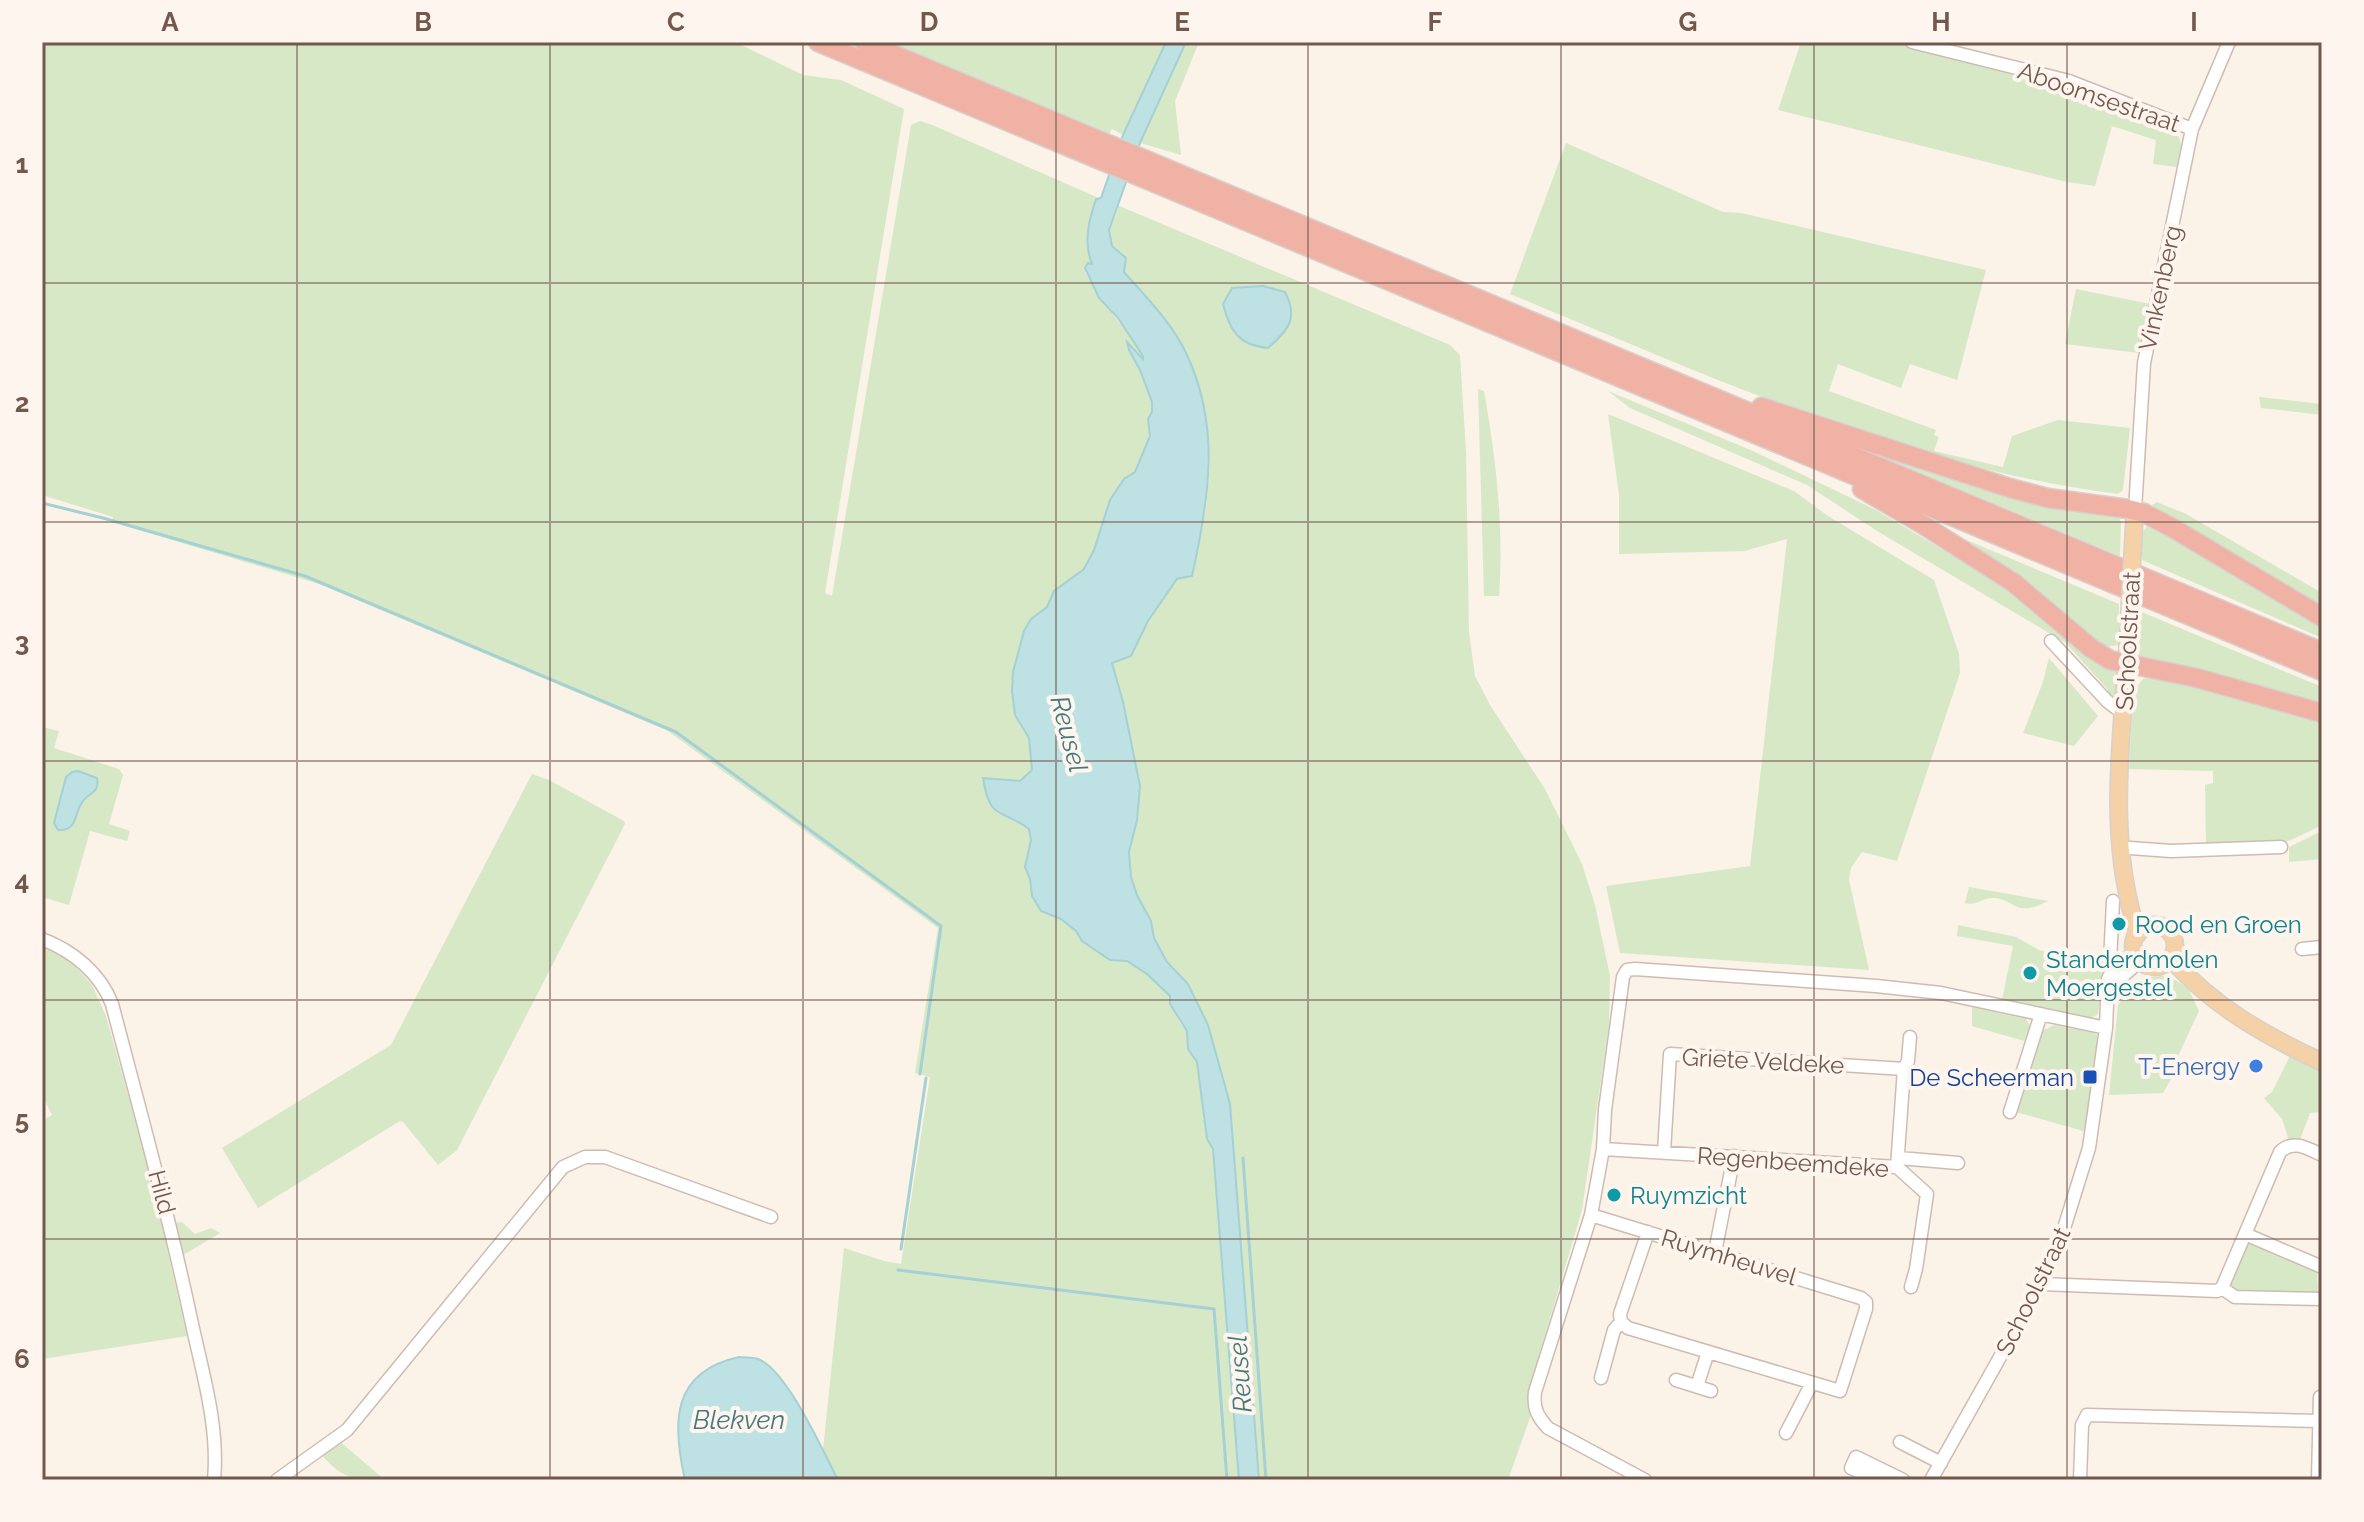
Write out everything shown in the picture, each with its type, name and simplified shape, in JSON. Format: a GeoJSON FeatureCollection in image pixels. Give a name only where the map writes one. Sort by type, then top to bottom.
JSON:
{"type":"FeatureCollection","features":[{"type":"Feature","properties":{"kind":"highway"},"geometry":{"type":"LineString","coordinates":[[818,42],[1112,155],[1655,374],[2322,652]]}},
{"type":"Feature","properties":{"kind":"highway"},"geometry":{"type":"LineString","coordinates":[[864,42],[1112,155]]}},
{"type":"Feature","properties":{"kind":"highway"},"geometry":{"type":"LineString","coordinates":[[1136,165],[1798,452],[2322,671]]}},
{"type":"Feature","properties":{"kind":"highway"},"geometry":{"type":"LineString","coordinates":[[1655,374],[1997,484],[2048,498],[2135,510],[2159,520],[2322,617]]}},
{"type":"Feature","properties":{"kind":"highway"},"geometry":{"type":"LineString","coordinates":[[1798,452],[1922,524],[2014,583],[2091,648],[2110,660],[2197,678],[2322,713]]}},
{"type":"Feature","properties":{"kind":"main road","name":"Vinkenberg"},"geometry":{"type":"LineString","coordinates":[[2133,544],[2135,510]]}},
{"type":"Feature","properties":{"kind":"main road","name":"Schoolstraat"},"geometry":{"type":"LineString","coordinates":[[2133,544],[2118,832],[2125,882],[2144,930]]}},
{"type":"Feature","properties":{"kind":"main road"},"geometry":{"type":"LineString","coordinates":[[2164,928],[2172,935],[2175,949],[2166,962],[2149,966],[2138,956],[2134,944],[2144,930],[2164,928]]}},
{"type":"Feature","properties":{"kind":"main road"},"geometry":{"type":"LineString","coordinates":[[2166,962],[2255,1028],[2322,1062]]}},
{"type":"Feature","properties":{"kind":"street","name":"Aboomsestraat"},"geometry":{"type":"LineString","coordinates":[[1912,42],[2069,81],[2192,129]]}},
{"type":"Feature","properties":{"kind":"street","name":"Vinkenberg"},"geometry":{"type":"LineString","coordinates":[[2135,510],[2144,363],[2192,129],[2229,42]]}},
{"type":"Feature","properties":{"kind":"street"},"geometry":{"type":"LineString","coordinates":[[2051,641],[2107,701],[2116,708],[2124,708]]}},
{"type":"Feature","properties":{"kind":"street"},"geometry":{"type":"LineString","coordinates":[[2130,848],[2171,851],[2281,847]]}},
{"type":"Feature","properties":{"kind":"street","name":"Schoolstraat"},"geometry":{"type":"LineString","coordinates":[[1931,1480],[2041,1284],[2070,1213],[2089,1148],[2106,1028],[2108,979],[2118,972],[2110,962],[2113,901]]}},
{"type":"Feature","properties":{"kind":"street","name":"Hild"},"geometry":{"type":"LineString","coordinates":[[42,939],[92,971],[112,1004],[170,1220],[207,1392],[216,1460],[214,1480]]}},
{"type":"Feature","properties":{"kind":"street"},"geometry":{"type":"LineString","coordinates":[[2302,949],[2322,947]]}},
{"type":"Feature","properties":{"kind":"street"},"geometry":{"type":"LineString","coordinates":[[2118,972],[2138,956]]}},
{"type":"Feature","properties":{"kind":"street"},"geometry":{"type":"LineString","coordinates":[[1645,1480],[1548,1428],[1538,1417],[1534,1405],[1535,1392],[1591,1215],[1603,1149],[1623,977],[1627,970],[1876,986],[1969,998],[2106,1028]]}},
{"type":"Feature","properties":{"kind":"street"},"geometry":{"type":"LineString","coordinates":[[2010,1112],[2041,1014]]}},
{"type":"Feature","properties":{"kind":"street"},"geometry":{"type":"LineString","coordinates":[[1898,1163],[1904,1069],[1908,1061],[1910,1037]]}},
{"type":"Feature","properties":{"kind":"street","name":"Griete Veldeke"},"geometry":{"type":"LineString","coordinates":[[1664,1152],[1670,1054],[1904,1069]]}},
{"type":"Feature","properties":{"kind":"street"},"geometry":{"type":"LineString","coordinates":[[2041,1284],[2211,1292],[2222,1288],[2280,1152],[2286,1145],[2298,1145],[2322,1155]]}},
{"type":"Feature","properties":{"kind":"street","name":"Regenbeemdeke"},"geometry":{"type":"LineString","coordinates":[[1603,1149],[1958,1163]]}},
{"type":"Feature","properties":{"kind":"street"},"geometry":{"type":"LineString","coordinates":[[1715,1252],[1734,1156]]}},
{"type":"Feature","properties":{"kind":"street"},"geometry":{"type":"LineString","coordinates":[[277,1480],[347,1430],[563,1167],[585,1157],[605,1157],[771,1217]]}},
{"type":"Feature","properties":{"kind":"street","name":"Regenbeemdeke"},"geometry":{"type":"LineString","coordinates":[[1898,1163],[1927,1194],[1911,1287]]}},
{"type":"Feature","properties":{"kind":"street","name":"Ruymheuvel"},"geometry":{"type":"LineString","coordinates":[[1591,1215],[1861,1298],[1866,1302],[1866,1309],[1840,1391],[1812,1383]]}},
{"type":"Feature","properties":{"kind":"street"},"geometry":{"type":"LineString","coordinates":[[1648,1232],[1620,1314],[1621,1322],[1628,1328],[1812,1383],[1786,1433]]}},
{"type":"Feature","properties":{"kind":"street"},"geometry":{"type":"LineString","coordinates":[[2245,1234],[2322,1267]]}},
{"type":"Feature","properties":{"kind":"street"},"geometry":{"type":"LineString","coordinates":[[2222,1288],[2235,1297],[2322,1299]]}},
{"type":"Feature","properties":{"kind":"street"},"geometry":{"type":"LineString","coordinates":[[1601,1378],[1614,1330],[1621,1322]]}},
{"type":"Feature","properties":{"kind":"street"},"geometry":{"type":"LineString","coordinates":[[1697,1386],[1708,1352]]}},
{"type":"Feature","properties":{"kind":"street"},"geometry":{"type":"LineString","coordinates":[[1676,1380],[1711,1391]]}},
{"type":"Feature","properties":{"kind":"street"},"geometry":{"type":"LineString","coordinates":[[2318,1480],[2320,1397]]}},
{"type":"Feature","properties":{"kind":"street"},"geometry":{"type":"LineString","coordinates":[[2080,1480],[2082,1425],[2087,1415],[2319,1421]]}},
{"type":"Feature","properties":{"kind":"street"},"geometry":{"type":"LineString","coordinates":[[1900,1442],[1941,1463]]}},
{"type":"Feature","properties":{"kind":"street"},"geometry":{"type":"LineString","coordinates":[[1881,1477],[1903,1480]]}},
{"type":"Feature","properties":{"kind":"green space"},"geometry":{"type":"Polygon","coordinates":[[[42,42],[735,42],[803,75],[841,80],[904,109],[825,593],[832,596],[911,125],[920,121],[930,124],[1101,199],[1088,240],[1092,265],[1085,272],[1144,356],[1143,360],[1133,347],[1129,350],[1152,402],[1148,419],[1150,435],[1135,472],[1124,479],[1110,500],[1094,550],[1084,569],[1055,591],[1047,607],[1031,619],[1024,631],[1015,715],[1029,738],[1032,770],[1020,781],[984,778],[993,808],[1029,829],[1031,840],[1025,867],[1032,896],[1041,910],[1061,919],[1076,931],[1082,941],[1110,960],[1127,961],[1147,974],[1170,996],[1180,1023],[1187,1030],[1188,1049],[1197,1062],[1207,1139],[1213,1149],[1239,1480],[838,1480],[823,1450],[844,1248],[901,1264],[930,1077],[915,1073],[938,928],[668,731],[319,584],[112,522],[113,517],[42,495],[42,42]]]}},
{"type":"Feature","properties":{"kind":"green space"},"geometry":{"type":"Polygon","coordinates":[[[887,42],[1166,42],[1123,135],[1112,129],[1109,134],[887,42]]]}},
{"type":"Feature","properties":{"kind":"green space"},"geometry":{"type":"Polygon","coordinates":[[[1186,42],[1199,42],[1175,101],[1181,155],[1140,143],[1186,42]]]}},
{"type":"Feature","properties":{"kind":"green space"},"geometry":{"type":"Polygon","coordinates":[[[1801,42],[1893,42],[2080,88],[2171,129],[2181,142],[2177,167],[2153,164],[2156,140],[2112,126],[2095,186],[2067,182],[1778,110],[1801,42]]]}},
{"type":"Feature","properties":{"kind":"green space"},"geometry":{"type":"Polygon","coordinates":[[[1566,143],[1723,212],[1741,213],[1986,270],[1957,380],[1910,364],[1901,388],[1838,364],[1829,391],[1936,430],[1934,435],[1939,437],[1934,451],[2003,467],[2012,436],[2058,420],[2130,428],[2123,490],[2118,494],[2039,481],[1961,463],[1884,440],[1733,386],[1510,294],[1566,143]]]}},
{"type":"Feature","properties":{"kind":"green space"},"geometry":{"type":"Polygon","coordinates":[[[1117,205],[1450,345],[1460,355],[1466,452],[1469,632],[1475,676],[1490,705],[1545,789],[1582,864],[1595,905],[1610,976],[1609,1025],[1582,1210],[1530,1386],[1528,1399],[1531,1415],[1508,1480],[1259,1480],[1230,1104],[1208,1025],[1188,984],[1167,962],[1154,938],[1151,921],[1131,877],[1129,852],[1137,820],[1134,755],[1111,662],[1131,656],[1148,621],[1177,579],[1192,575],[1206,509],[1210,467],[1206,411],[1163,318],[1124,272],[1112,246],[1109,230],[1117,205]]]}},
{"type":"Feature","properties":{"kind":"green space"},"geometry":{"type":"Polygon","coordinates":[[[2076,289],[2150,304],[2139,353],[2065,344],[2076,289]]]}},
{"type":"Feature","properties":{"kind":"green space"},"geometry":{"type":"Polygon","coordinates":[[[1478,389],[1484,391],[1495,468],[1500,519],[1499,596],[1484,596],[1478,389]]]}},
{"type":"Feature","properties":{"kind":"green space"},"geometry":{"type":"Polygon","coordinates":[[[1608,391],[1753,451],[1874,509],[2008,588],[2118,671],[2115,700],[2107,699],[2104,694],[2108,690],[2066,643],[1877,531],[1807,485],[1630,408],[1608,391]]]}},
{"type":"Feature","properties":{"kind":"green space"},"geometry":{"type":"Polygon","coordinates":[[[2259,397],[2322,404],[2322,415],[2261,408],[2259,397]]]}},
{"type":"Feature","properties":{"kind":"green space"},"geometry":{"type":"Polygon","coordinates":[[[1608,414],[1794,491],[1828,516],[1934,580],[1959,654],[1960,673],[1897,861],[1862,852],[1851,868],[1849,880],[1869,970],[1620,953],[1606,886],[1750,866],[1787,539],[1744,551],[1619,554],[1619,495],[1608,414]]]}},
{"type":"Feature","properties":{"kind":"green space"},"geometry":{"type":"Polygon","coordinates":[[[1871,452],[2116,512],[2121,522],[2120,556],[1871,452]]]}},
{"type":"Feature","properties":{"kind":"green space"},"geometry":{"type":"Polygon","coordinates":[[[2157,502],[2186,514],[2322,593],[2322,609],[2152,505],[2157,502]]]}},
{"type":"Feature","properties":{"kind":"green space"},"geometry":{"type":"Polygon","coordinates":[[[2150,522],[2322,623],[2322,638],[2142,560],[2142,533],[2150,522]]]}},
{"type":"Feature","properties":{"kind":"green space"},"geometry":{"type":"Polygon","coordinates":[[[1945,531],[2119,604],[2119,645],[2104,647],[1945,531]]]}},
{"type":"Feature","properties":{"kind":"green space"},"geometry":{"type":"Polygon","coordinates":[[[2139,611],[2322,687],[2322,709],[2140,658],[2137,646],[2139,611]]]}},
{"type":"Feature","properties":{"kind":"green space"},"geometry":{"type":"Polygon","coordinates":[[[2049,658],[2098,716],[2074,746],[2023,733],[2049,658]]]}},
{"type":"Feature","properties":{"kind":"green space"},"geometry":{"type":"Polygon","coordinates":[[[2154,677],[2322,722],[2322,825],[2275,844],[2206,846],[2205,785],[2213,783],[2213,771],[2129,769],[2133,692],[2143,679],[2154,677]]]}},
{"type":"Feature","properties":{"kind":"green space"},"geometry":{"type":"Polygon","coordinates":[[[42,727],[59,731],[54,748],[119,769],[123,775],[109,824],[130,831],[127,841],[90,831],[69,905],[42,897],[42,727]]]}},
{"type":"Feature","properties":{"kind":"green space"},"geometry":{"type":"Polygon","coordinates":[[[532,774],[549,780],[625,824],[457,1150],[438,1165],[400,1121],[258,1208],[222,1148],[391,1045],[532,774]]]}},
{"type":"Feature","properties":{"kind":"green space"},"geometry":{"type":"Polygon","coordinates":[[[2322,831],[2322,859],[2289,862],[2289,847],[2322,831]]]}},
{"type":"Feature","properties":{"kind":"green space"},"geometry":{"type":"Polygon","coordinates":[[[1969,887],[2048,901],[2028,908],[1998,898],[1969,904],[1965,903],[1969,887]]]}},
{"type":"Feature","properties":{"kind":"green space"},"geometry":{"type":"Polygon","coordinates":[[[1958,925],[2016,937],[2039,950],[2105,963],[2098,1014],[2090,1019],[2002,1000],[2013,946],[1957,936],[1958,925]]]}},
{"type":"Feature","properties":{"kind":"green space"},"geometry":{"type":"Polygon","coordinates":[[[42,942],[71,962],[92,985],[106,1016],[152,1181],[187,1336],[42,1359],[42,1121],[52,1115],[42,1095],[42,942]]]}},
{"type":"Feature","properties":{"kind":"green space"},"geometry":{"type":"Polygon","coordinates":[[[2167,975],[2188,988],[2199,1011],[2178,1056],[2177,1069],[2163,1093],[2109,1095],[2118,1005],[2127,992],[2147,978],[2167,975]]]}},
{"type":"Feature","properties":{"kind":"green space"},"geometry":{"type":"Polygon","coordinates":[[[1972,1007],[2026,1019],[2030,1026],[2024,1041],[1972,1026],[1972,1007]]]}},
{"type":"Feature","properties":{"kind":"green space"},"geometry":{"type":"Polygon","coordinates":[[[2054,1025],[2095,1033],[2098,1037],[2087,1132],[2016,1112],[2040,1032],[2054,1025]]]}},
{"type":"Feature","properties":{"kind":"green space"},"geometry":{"type":"Polygon","coordinates":[[[2291,1054],[2322,1070],[2322,1112],[2310,1113],[2299,1142],[2289,1141],[2282,1119],[2264,1098],[2272,1092],[2291,1054]]]}},
{"type":"Feature","properties":{"kind":"green space"},"geometry":{"type":"Polygon","coordinates":[[[182,1222],[195,1234],[211,1228],[220,1233],[180,1257],[172,1223],[182,1222]]]}},
{"type":"Feature","properties":{"kind":"green space"},"geometry":{"type":"Polygon","coordinates":[[[2246,1241],[2317,1270],[2318,1292],[2228,1291],[2246,1241]]]}},
{"type":"Feature","properties":{"kind":"green space"},"geometry":{"type":"Polygon","coordinates":[[[338,1440],[385,1480],[357,1478],[336,1469],[321,1454],[338,1440]]]}},
{"type":"Feature","properties":{"kind":"water","name":"Reusel"},"geometry":{"type":"Polygon","coordinates":[[[1166,42],[1186,42],[1140,143],[1109,230],[1112,246],[1126,258],[1124,272],[1174,332],[1198,382],[1208,437],[1207,491],[1192,576],[1177,579],[1148,621],[1131,656],[1112,663],[1140,786],[1137,820],[1129,852],[1131,877],[1151,921],[1154,938],[1167,962],[1188,984],[1208,1025],[1230,1104],[1259,1480],[1239,1480],[1213,1149],[1207,1139],[1197,1062],[1188,1049],[1187,1031],[1170,1004],[1170,996],[1147,974],[1127,961],[1110,960],[1082,941],[1076,931],[1061,919],[1041,911],[1032,896],[1025,867],[1031,840],[1029,829],[993,808],[983,778],[1020,781],[1032,770],[1029,738],[1015,715],[1012,692],[1013,672],[1024,631],[1031,619],[1047,607],[1054,591],[1084,569],[1094,550],[1110,500],[1124,479],[1135,472],[1150,436],[1148,419],[1152,402],[1127,342],[1143,359],[1143,356],[1118,318],[1099,298],[1085,268],[1088,263],[1092,264],[1087,239],[1096,199],[1101,198],[1123,135],[1166,42]]]}},
{"type":"Feature","properties":{"kind":"water"},"geometry":{"type":"Polygon","coordinates":[[[1263,286],[1285,292],[1291,310],[1286,329],[1268,348],[1242,340],[1232,329],[1223,304],[1232,288],[1263,286]]]}},
{"type":"Feature","properties":{"kind":"water"},"geometry":{"type":"Polygon","coordinates":[[[78,771],[97,778],[97,788],[84,800],[72,825],[58,830],[54,823],[66,777],[78,771]]]}},
{"type":"Feature","properties":{"kind":"water","name":"Blekven"},"geometry":{"type":"Polygon","coordinates":[[[739,1357],[758,1359],[781,1378],[838,1480],[685,1480],[678,1420],[689,1387],[717,1364],[739,1357]]]}},
{"type":"Feature","properties":{"kind":"waterway"},"geometry":{"type":"LineString","coordinates":[[42,503],[305,576],[676,732],[941,926],[920,1074]]}},
{"type":"Feature","properties":{"kind":"waterway"},"geometry":{"type":"LineString","coordinates":[[901,1249],[926,1078]]}},
{"type":"Feature","properties":{"kind":"waterway","name":"Reusel"},"geometry":{"type":"LineString","coordinates":[[1243,1158],[1266,1480]]}},
{"type":"Feature","properties":{"kind":"waterway","name":"Reusel"},"geometry":{"type":"LineString","coordinates":[[898,1270],[1214,1309],[1227,1480]]}},
{"type":"Feature","properties":{"kind":"place","name":"Rood en Groen"},"geometry":{"type":"Point","coordinates":[2119,924]}},
{"type":"Feature","properties":{"kind":"place","name":"Standerdmolen Moergestel"},"geometry":{"type":"Point","coordinates":[2030,973]}},
{"type":"Feature","properties":{"kind":"place","name":"T-Energy"},"geometry":{"type":"Point","coordinates":[2256,1066]}},
{"type":"Feature","properties":{"kind":"place","name":"De Scheerman"},"geometry":{"type":"Point","coordinates":[2090,1077]}},
{"type":"Feature","properties":{"kind":"place","name":"Ruymzicht"},"geometry":{"type":"Point","coordinates":[1614,1195]}}]}
